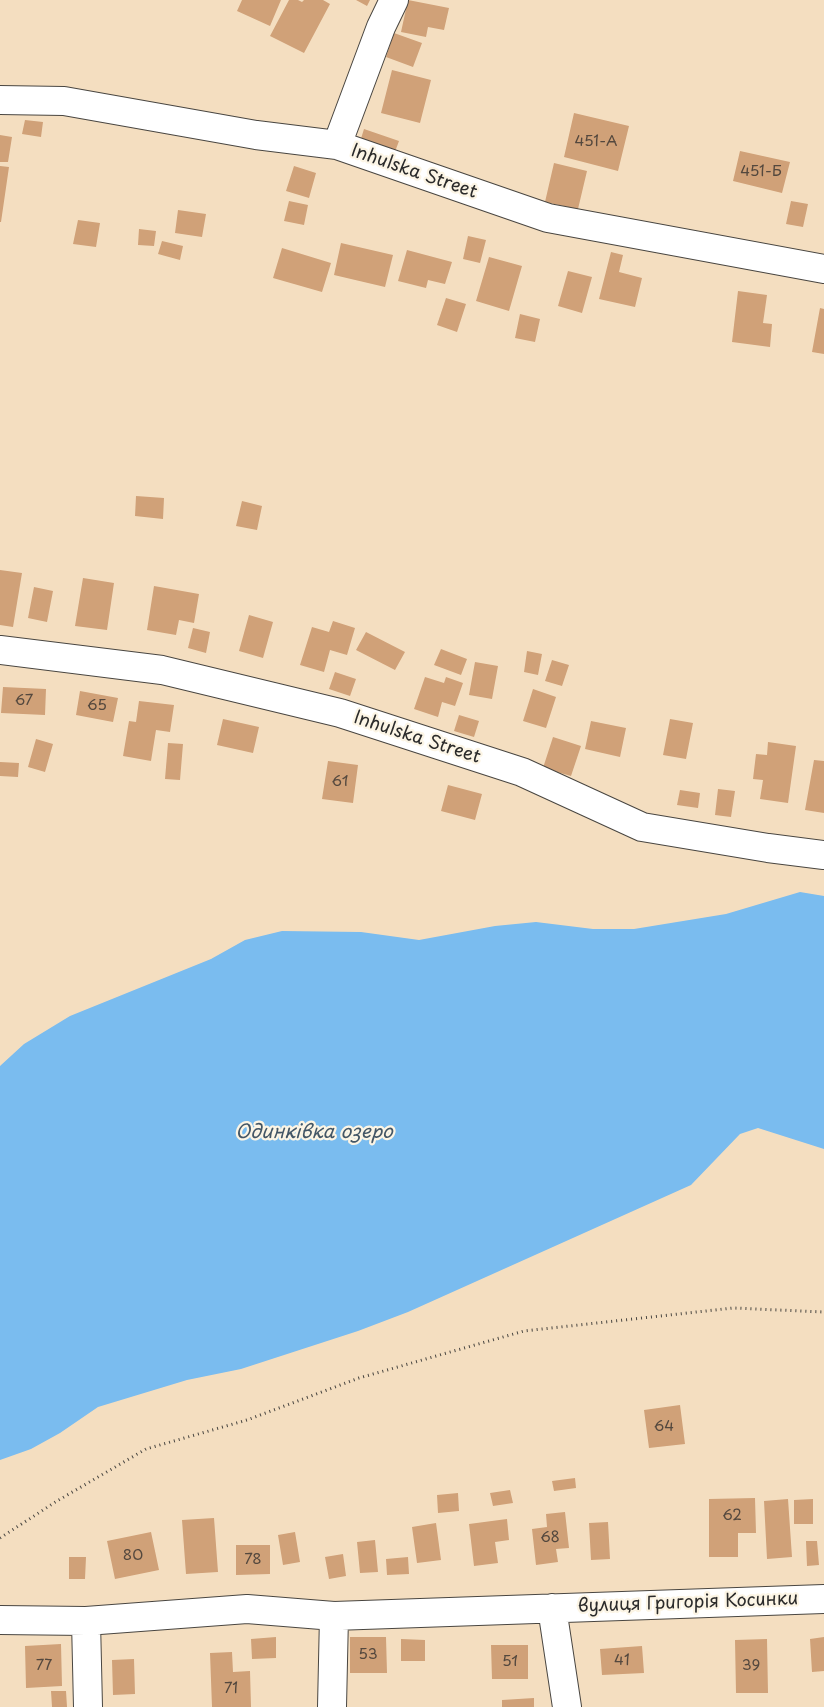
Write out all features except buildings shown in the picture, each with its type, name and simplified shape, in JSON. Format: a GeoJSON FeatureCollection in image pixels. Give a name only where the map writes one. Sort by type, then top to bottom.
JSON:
{"type":"FeatureCollection","features":[{"type":"Feature","properties":{"kind":"street"},"geometry":{"type":"LineString","coordinates":[[337,145],[381,27],[394,0]]}},
{"type":"Feature","properties":{"kind":"street","name":"Inhulska Street"},"geometry":{"type":"LineString","coordinates":[[0,100],[64,101],[256,135],[337,145],[548,218],[824,269]]}},
{"type":"Feature","properties":{"kind":"street","name":"Inhulska Street"},"geometry":{"type":"LineString","coordinates":[[0,650],[162,670],[330,711],[522,772],[642,827],[768,848],[824,855]]}},
{"type":"Feature","properties":{"kind":"street","name":"вулиця Григорія Косинки"},"geometry":{"type":"LineString","coordinates":[[0,1620],[86,1621],[247,1609],[334,1616],[824,1599]]}},
{"type":"Feature","properties":{"kind":"street","name":"вулиця Григорія Косинки"},"geometry":{"type":"LineString","coordinates":[[552,1608],[567,1707]]}},
{"type":"Feature","properties":{"kind":"street"},"geometry":{"type":"LineString","coordinates":[[332,1707],[334,1616]]}},
{"type":"Feature","properties":{"kind":"street"},"geometry":{"type":"LineString","coordinates":[[86,1621],[88,1707]]}},
{"type":"Feature","properties":{"kind":"path"},"geometry":{"type":"LineString","coordinates":[[0,1538],[57,1501],[146,1449],[246,1420],[359,1378],[524,1331],[733,1308],[824,1312]]}},
{"type":"Feature","properties":{"kind":"water","name":"Одинківка озеро"},"geometry":{"type":"Polygon","coordinates":[[[800,892],[824,896],[824,1149],[758,1128],[740,1134],[691,1185],[408,1312],[358,1331],[241,1369],[187,1380],[98,1407],[60,1433],[31,1449],[0,1460],[0,1066],[24,1044],[70,1016],[211,959],[245,940],[282,931],[361,932],[419,940],[495,926],[536,922],[593,929],[634,929],[726,914],[800,892]]]}}]}
